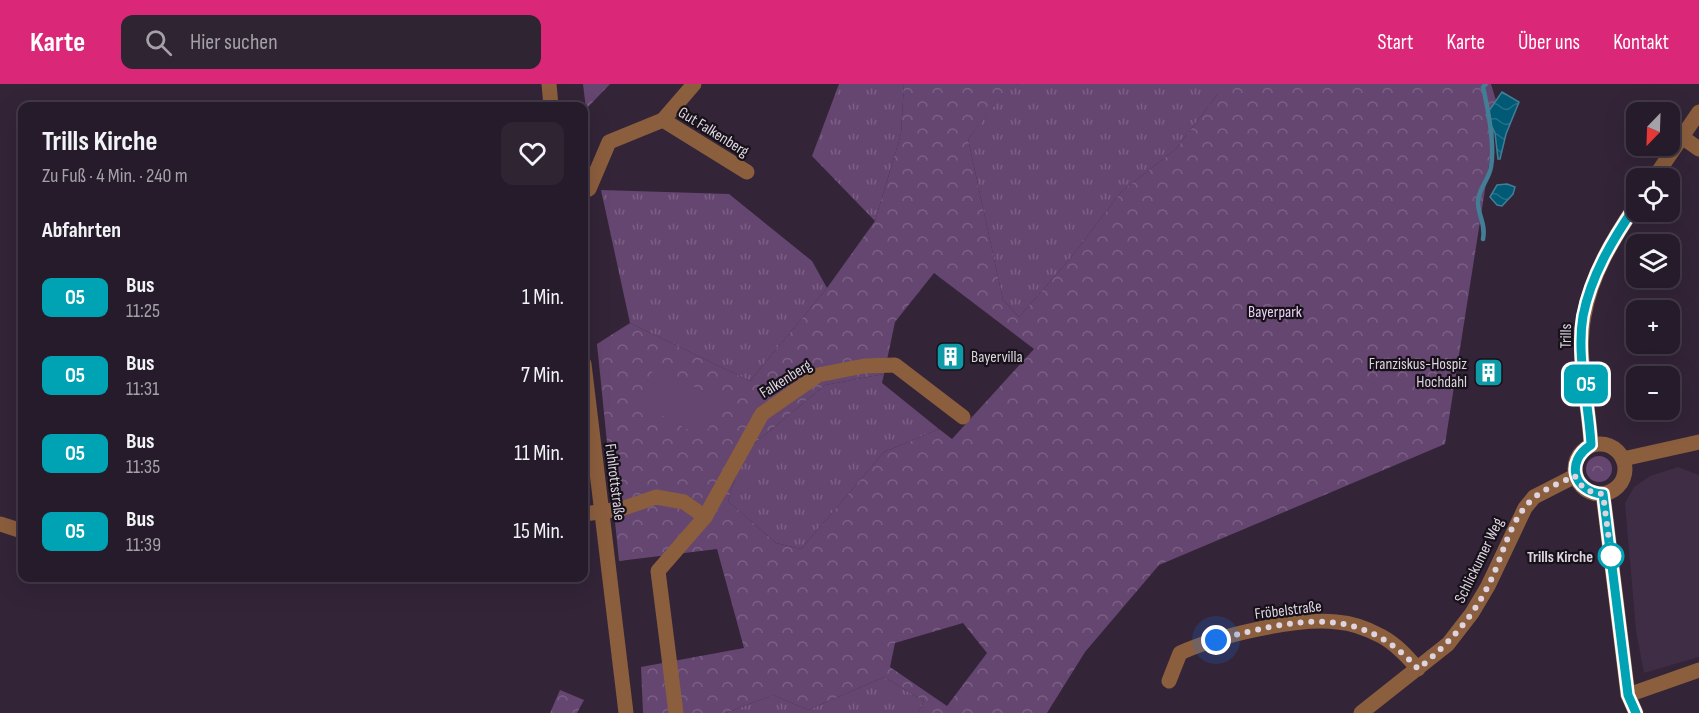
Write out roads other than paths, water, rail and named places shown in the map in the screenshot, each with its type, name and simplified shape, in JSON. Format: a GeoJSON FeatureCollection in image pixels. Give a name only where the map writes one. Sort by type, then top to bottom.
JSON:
{"type":"FeatureCollection","features":[{"type":"Feature","properties":{"kind":"street"},"geometry":{"type":"LineString","coordinates":[[549,84],[551,102]]}},
{"type":"Feature","properties":{"kind":"street","name":"Gut Falkenberg"},"geometry":{"type":"LineString","coordinates":[[588,189],[609,142],[663,120],[694,84]]}},
{"type":"Feature","properties":{"kind":"street"},"geometry":{"type":"LineString","coordinates":[[1661,168],[1699,112]]}},
{"type":"Feature","properties":{"kind":"street","name":"Gut Falkenberg"},"geometry":{"type":"LineString","coordinates":[[663,120],[747,172]]}},
{"type":"Feature","properties":{"kind":"street"},"geometry":{"type":"LineString","coordinates":[[1682,137],[1699,149]]}},
{"type":"Feature","properties":{"kind":"street","name":"Trills"},"geometry":{"type":"LineString","coordinates":[[1591,445],[1582,350],[1583,317],[1610,244],[1626,220]]}},
{"type":"Feature","properties":{"kind":"street","name":"Falkenberg"},"geometry":{"type":"LineString","coordinates":[[676,713],[658,571],[705,517],[762,414],[818,375],[864,366],[896,365],[963,417]]}},
{"type":"Feature","properties":{"kind":"street","name":"Fuhlrottstraße"},"geometry":{"type":"LineString","coordinates":[[588,397],[626,713]]}},
{"type":"Feature","properties":{"kind":"street"},"geometry":{"type":"LineString","coordinates":[[1623,459],[1699,442]]}},
{"type":"Feature","properties":{"kind":"street"},"geometry":{"type":"LineString","coordinates":[[1598,443],[1613,447],[1623,459],[1625,466],[1622,481],[1610,492],[1593,493],[1584,488],[1575,476],[1577,457],[1591,445],[1598,443]]}},
{"type":"Feature","properties":{"kind":"street","name":"Schlickumer Weg"},"geometry":{"type":"LineString","coordinates":[[1361,713],[1448,644],[1472,613],[1488,586],[1514,526],[1525,508],[1534,497],[1575,476]]}},
{"type":"Feature","properties":{"kind":"street"},"geometry":{"type":"LineString","coordinates":[[1603,494],[1628,695],[1636,713]]}},
{"type":"Feature","properties":{"kind":"street"},"geometry":{"type":"LineString","coordinates":[[588,514],[621,509],[656,497],[684,502],[705,517]]}},
{"type":"Feature","properties":{"kind":"street"},"geometry":{"type":"LineString","coordinates":[[0,524],[18,530]]}},
{"type":"Feature","properties":{"kind":"street","name":"Fröbelstraße"},"geometry":{"type":"LineString","coordinates":[[1169,681],[1180,653],[1196,645],[1255,630],[1318,622],[1338,622],[1381,636],[1401,650],[1418,669]]}},
{"type":"Feature","properties":{"kind":"street"},"geometry":{"type":"LineString","coordinates":[[1628,695],[1699,669]]}},
{"type":"Feature","properties":{"kind":"water"},"geometry":{"type":"Polygon","coordinates":[[[1502,92],[1519,102],[1506,134],[1500,159],[1498,159],[1495,133],[1486,115],[1502,92]]]}},
{"type":"Feature","properties":{"kind":"water"},"geometry":{"type":"Polygon","coordinates":[[[1507,184],[1515,187],[1513,194],[1502,206],[1497,205],[1490,197],[1497,185],[1507,184]]]}},
{"type":"Feature","properties":{"kind":"waterway"},"geometry":{"type":"LineString","coordinates":[[1483,239],[1478,197],[1490,172],[1492,158],[1490,127],[1483,87],[1486,84]]}},
{"type":"Feature","properties":{"kind":"place","name":"Bayervilla"},"geometry":{"type":"Point","coordinates":[950,356]}},
{"type":"Feature","properties":{"kind":"place","name":"Franziskus-Hospiz Hochdahl"},"geometry":{"type":"Point","coordinates":[1488,372]}},
{"type":"Feature","properties":{"kind":"place","name":"Trills Kirche"},"geometry":{"type":"Point","coordinates":[1611,556]}},
{"type":"Feature","properties":{"kind":"park label","name":"Bayerpark"},"geometry":{"type":"Point","coordinates":[1275,311]}}]}
